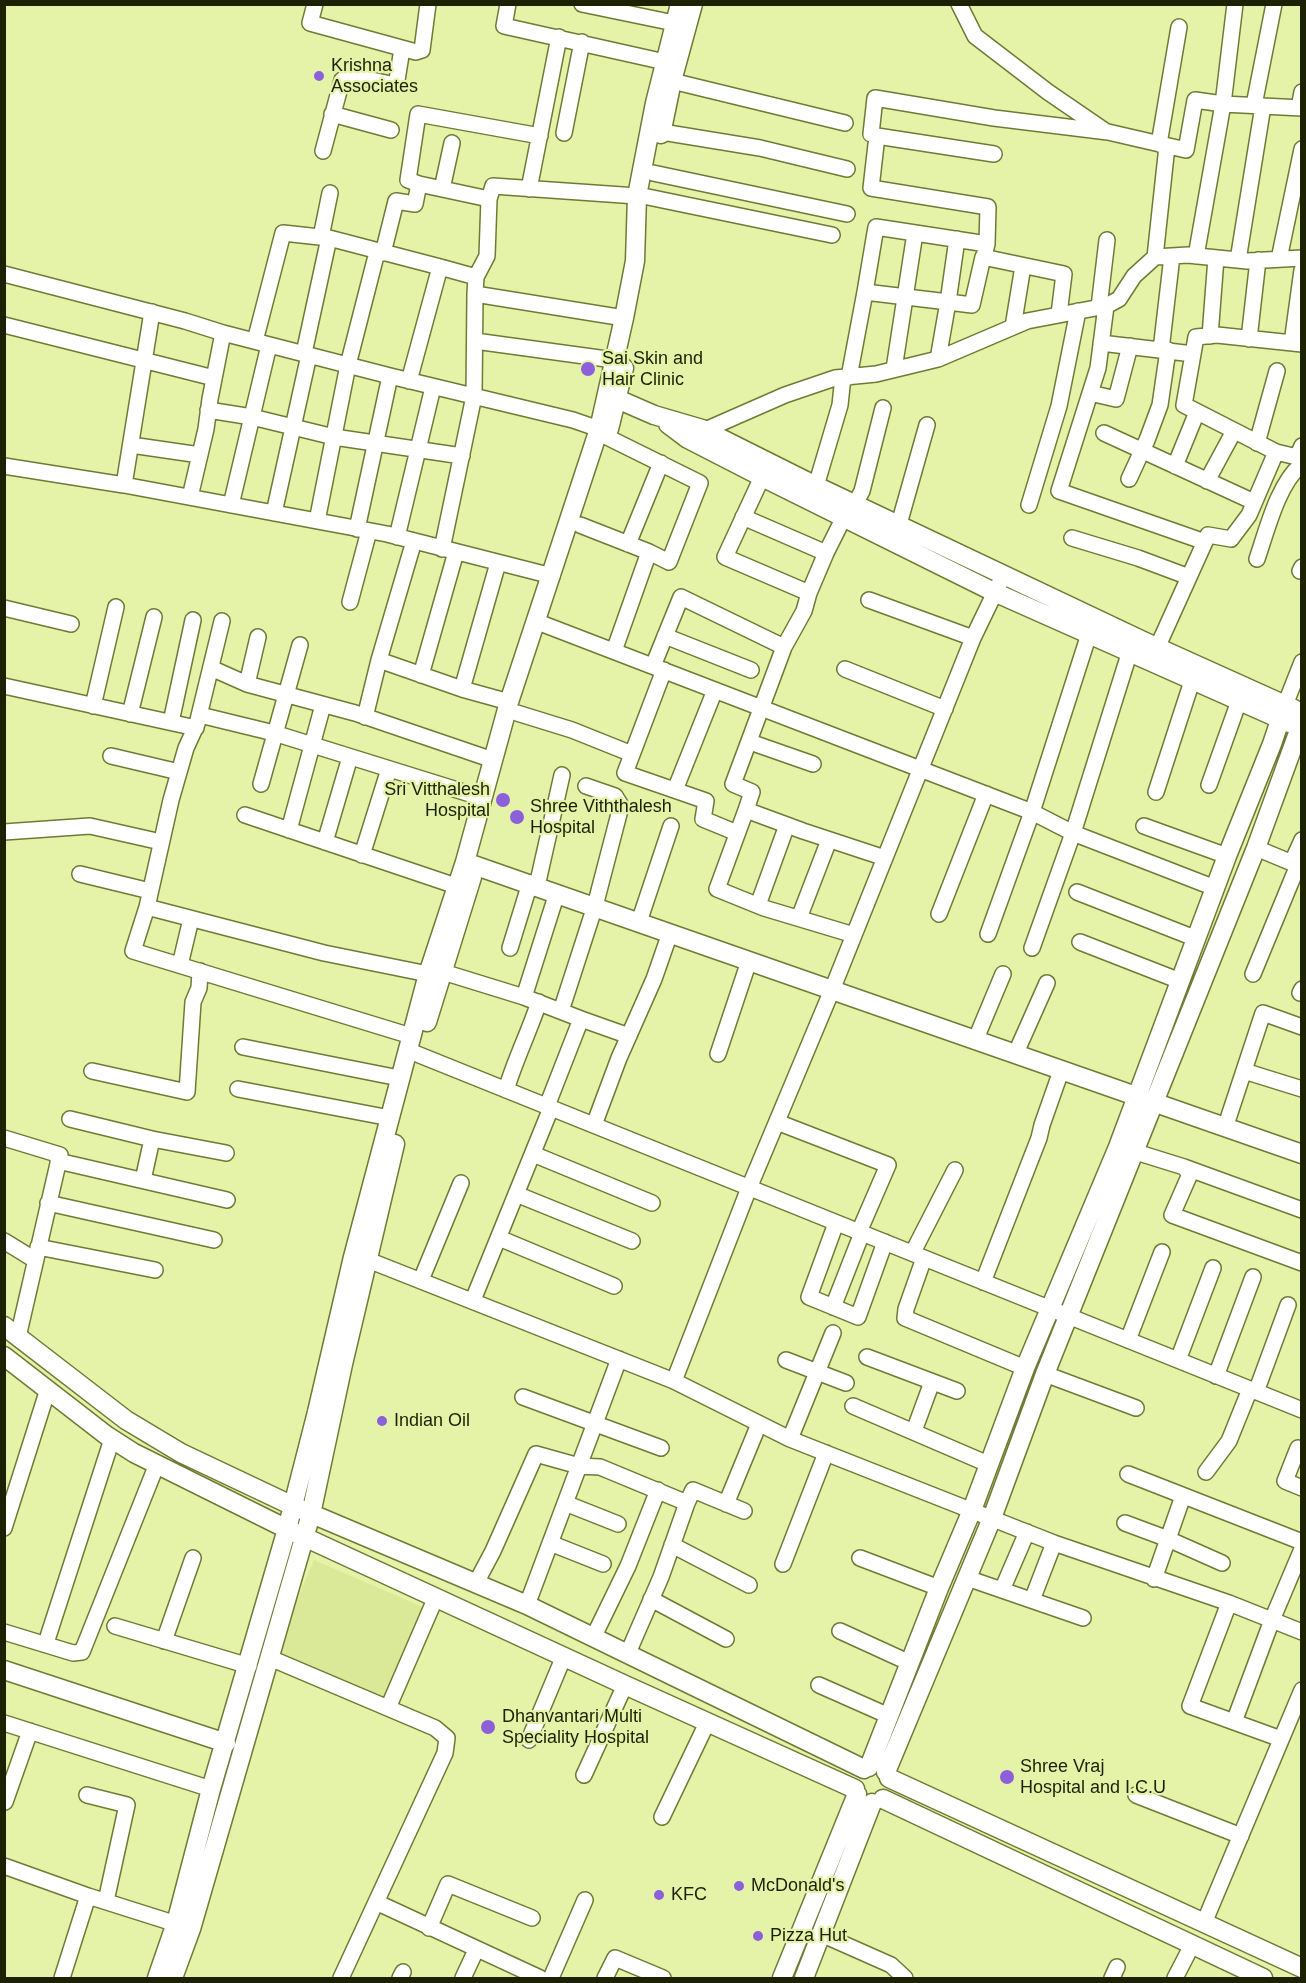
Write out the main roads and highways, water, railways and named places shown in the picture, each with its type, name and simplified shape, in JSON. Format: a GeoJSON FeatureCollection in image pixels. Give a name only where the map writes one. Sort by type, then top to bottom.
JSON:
{"type":"FeatureCollection","features":[{"type":"Feature","properties":{"kind":"place","name":"Krishna Associates"},"geometry":{"type":"Point","coordinates":[319,76]}},
{"type":"Feature","properties":{"kind":"place","name":"Sai Skin and Hair Clinic"},"geometry":{"type":"Point","coordinates":[588,369]}},
{"type":"Feature","properties":{"kind":"place","name":"Sri Vitthalesh Hospital"},"geometry":{"type":"Point","coordinates":[503,800]}},
{"type":"Feature","properties":{"kind":"place","name":"Shree Viththalesh Hospital"},"geometry":{"type":"Point","coordinates":[517,817]}},
{"type":"Feature","properties":{"kind":"place","name":"Indian Oil"},"geometry":{"type":"Point","coordinates":[382,1421]}},
{"type":"Feature","properties":{"kind":"place","name":"Dhanvantari Multi Speciality Hospital"},"geometry":{"type":"Point","coordinates":[488,1727]}},
{"type":"Feature","properties":{"kind":"place","name":"Shree Vraj Hospital and I.C.U"},"geometry":{"type":"Point","coordinates":[1007,1777]}},
{"type":"Feature","properties":{"kind":"place","name":"McDonald's"},"geometry":{"type":"Point","coordinates":[739,1886]}},
{"type":"Feature","properties":{"kind":"place","name":"KFC"},"geometry":{"type":"Point","coordinates":[659,1895]}},
{"type":"Feature","properties":{"kind":"place","name":"Pizza Hut"},"geometry":{"type":"Point","coordinates":[758,1936]}}]}
